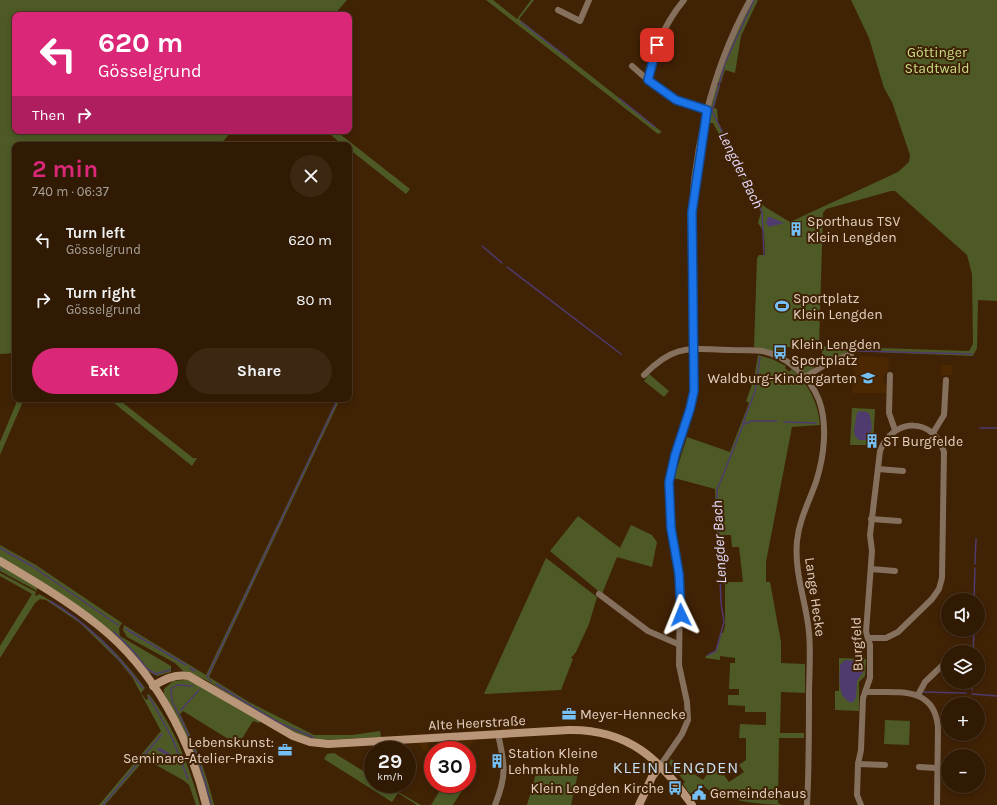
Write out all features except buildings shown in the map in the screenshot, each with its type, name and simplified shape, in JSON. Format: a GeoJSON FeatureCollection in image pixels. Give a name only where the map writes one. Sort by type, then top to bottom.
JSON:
{"type":"FeatureCollection","features":[{"type":"Feature","properties":{"kind":"main road"},"geometry":{"type":"LineString","coordinates":[[0,561],[42,586],[100,626],[131,658],[153,686],[182,733],[195,765],[206,805]]}},
{"type":"Feature","properties":{"kind":"main road","name":"Alte Heerstraße"},"geometry":{"type":"LineString","coordinates":[[153,686],[166,678],[174,676],[189,676],[300,739],[328,744],[580,730],[602,732],[620,738],[636,746],[660,766],[692,805]]}},
{"type":"Feature","properties":{"kind":"main road"},"geometry":{"type":"LineString","coordinates":[[639,805],[652,777],[660,766]]}},
{"type":"Feature","properties":{"kind":"street"},"geometry":{"type":"LineString","coordinates":[[558,10],[580,21],[589,0]]}},
{"type":"Feature","properties":{"kind":"street"},"geometry":{"type":"LineString","coordinates":[[648,80],[657,45],[669,22],[684,0]]}},
{"type":"Feature","properties":{"kind":"street"},"geometry":{"type":"LineString","coordinates":[[660,766],[682,734],[688,720],[687,702],[679,665],[678,644],[681,615],[680,587],[671,528],[669,482],[675,455],[690,409],[694,380],[692,212],[707,110],[720,64],[748,2],[741,0]]}},
{"type":"Feature","properties":{"kind":"street"},"geometry":{"type":"LineString","coordinates":[[632,66],[648,80],[676,100],[707,110]]}},
{"type":"Feature","properties":{"kind":"street","name":"Lange Hecke"},"geometry":{"type":"LineString","coordinates":[[644,375],[658,361],[668,354],[676,351],[764,352],[791,364],[805,377],[819,402],[824,426],[820,466],[803,514],[797,546],[798,580],[807,617],[810,643],[807,805]]}},
{"type":"Feature","properties":{"kind":"street"},"geometry":{"type":"LineString","coordinates":[[805,377],[830,362],[851,354]]}},
{"type":"Feature","properties":{"kind":"street"},"geometry":{"type":"LineString","coordinates":[[868,638],[886,638],[905,626],[936,594],[942,578],[944,452],[933,433],[917,426],[909,426],[895,430],[889,413],[890,375]]}},
{"type":"Feature","properties":{"kind":"street"},"geometry":{"type":"LineString","coordinates":[[933,433],[944,415],[946,380]]}},
{"type":"Feature","properties":{"kind":"street","name":"Burgfeld"},"geometry":{"type":"LineString","coordinates":[[861,805],[857,795],[858,764],[861,750],[863,698],[870,678],[870,645],[866,632],[871,569],[872,519],[882,446],[895,430]]}},
{"type":"Feature","properties":{"kind":"street"},"geometry":{"type":"LineString","coordinates":[[878,469],[903,471]]}},
{"type":"Feature","properties":{"kind":"street"},"geometry":{"type":"LineString","coordinates":[[872,519],[899,521]]}},
{"type":"Feature","properties":{"kind":"street"},"geometry":{"type":"LineString","coordinates":[[871,569],[895,571]]}},
{"type":"Feature","properties":{"kind":"street"},"geometry":{"type":"LineString","coordinates":[[599,594],[648,632],[678,644]]}},
{"type":"Feature","properties":{"kind":"street"},"geometry":{"type":"LineString","coordinates":[[918,694],[925,682],[941,667]]}},
{"type":"Feature","properties":{"kind":"street"},"geometry":{"type":"LineString","coordinates":[[865,692],[918,694],[932,706],[937,718],[937,805]]}},
{"type":"Feature","properties":{"kind":"street"},"geometry":{"type":"LineString","coordinates":[[495,805],[503,784],[505,770],[498,734]]}},
{"type":"Feature","properties":{"kind":"street"},"geometry":{"type":"LineString","coordinates":[[858,764],[885,764]]}},
{"type":"Feature","properties":{"kind":"street"},"geometry":{"type":"LineString","coordinates":[[919,767],[936,768]]}},
{"type":"Feature","properties":{"kind":"shaded area"},"geometry":{"type":"Polygon","coordinates":[[[768,217],[784,223],[769,227],[766,223],[768,217]]]}},
{"type":"Feature","properties":{"kind":"shaded area","name":"Waldburg-Kindergarten"},"geometry":{"type":"Polygon","coordinates":[[[855,356],[886,357],[889,359],[888,374],[884,374],[883,381],[887,385],[887,393],[852,393],[855,356]]]}},
{"type":"Feature","properties":{"kind":"shaded area"},"geometry":{"type":"Polygon","coordinates":[[[941,365],[952,365],[952,375],[940,375],[941,365]]]}},
{"type":"Feature","properties":{"kind":"shaded area"},"geometry":{"type":"Polygon","coordinates":[[[859,411],[867,412],[870,415],[872,428],[868,440],[859,440],[855,436],[854,430],[857,413],[859,411]]]}},
{"type":"Feature","properties":{"kind":"shaded area"},"geometry":{"type":"Polygon","coordinates":[[[845,660],[857,661],[864,664],[863,672],[857,681],[856,698],[852,703],[843,696],[840,687],[840,665],[845,660]]]}},
{"type":"Feature","properties":{"kind":"shaded area"},"geometry":{"type":"Polygon","coordinates":[[[515,718],[515,729],[502,730],[501,719],[515,718]]]}},
{"type":"Feature","properties":{"kind":"shaded area"},"geometry":{"type":"Polygon","coordinates":[[[475,739],[474,741],[445,741],[475,739]]]}},
{"type":"Feature","properties":{"kind":"shaded area"},"geometry":{"type":"Polygon","coordinates":[[[417,742],[424,742],[424,752],[417,742]]]}},
{"type":"Feature","properties":{"kind":"shaded area"},"geometry":{"type":"Polygon","coordinates":[[[160,748],[174,756],[175,759],[157,750],[160,748]]]}},
{"type":"Feature","properties":{"kind":"green space"},"geometry":{"type":"Polygon","coordinates":[[[0,0],[347,0],[337,12],[12,12],[12,134],[229,134],[223,142],[12,142],[12,353],[0,354],[0,0]]]}},
{"type":"Feature","properties":{"kind":"green space"},"geometry":{"type":"Polygon","coordinates":[[[486,0],[493,0],[517,19],[531,0],[534,0],[519,19],[662,132],[658,134],[486,0]]]}},
{"type":"Feature","properties":{"kind":"green space"},"geometry":{"type":"Polygon","coordinates":[[[752,0],[758,0],[741,36],[735,73],[725,70],[721,83],[717,82],[731,44],[752,0]]]}},
{"type":"Feature","properties":{"kind":"green space","name":"Göttinger Stadtwald"},"geometry":{"type":"Polygon","coordinates":[[[851,0],[997,0],[997,301],[978,300],[977,348],[973,356],[849,351],[822,365],[822,350],[786,347],[785,352],[779,350],[775,353],[754,347],[757,258],[759,255],[765,255],[764,232],[758,223],[761,212],[713,123],[709,123],[709,113],[716,85],[720,86],[714,108],[717,109],[718,122],[760,202],[765,207],[790,222],[898,172],[909,162],[910,155],[892,102],[884,88],[869,38],[851,0]],[[895,191],[826,209],[823,213],[819,346],[969,351],[973,344],[972,274],[967,255],[895,191]]]}},
{"type":"Feature","properties":{"kind":"green space"},"geometry":{"type":"Polygon","coordinates":[[[330,134],[340,134],[350,142],[339,142],[330,134]]]}},
{"type":"Feature","properties":{"kind":"green space"},"geometry":{"type":"Polygon","coordinates":[[[352,144],[410,189],[406,194],[352,151],[352,144]]]}},
{"type":"Feature","properties":{"kind":"green space"},"geometry":{"type":"Polygon","coordinates":[[[758,355],[772,359],[786,366],[785,368],[789,372],[792,369],[798,375],[812,394],[820,425],[792,427],[766,562],[766,582],[770,582],[781,642],[781,663],[805,664],[805,693],[781,692],[780,733],[804,733],[804,738],[779,738],[778,803],[782,805],[752,803],[728,798],[709,790],[703,785],[690,794],[683,784],[685,782],[669,763],[671,759],[703,780],[714,764],[722,776],[724,775],[729,782],[744,772],[739,765],[746,760],[746,738],[739,738],[740,724],[766,725],[766,712],[745,712],[745,706],[728,705],[728,695],[739,695],[739,689],[729,689],[730,663],[735,663],[735,658],[720,656],[720,660],[705,658],[716,650],[721,633],[723,633],[725,626],[725,582],[743,582],[739,547],[732,547],[731,535],[721,535],[720,548],[717,547],[715,489],[674,478],[687,437],[730,452],[749,403],[746,401],[754,379],[758,355]]]}},
{"type":"Feature","properties":{"kind":"green space"},"geometry":{"type":"Polygon","coordinates":[[[792,359],[804,366],[813,365],[814,368],[808,373],[804,373],[790,361],[792,359]]]}},
{"type":"Feature","properties":{"kind":"green space"},"geometry":{"type":"Polygon","coordinates":[[[649,374],[669,391],[664,397],[644,381],[649,374]]]}},
{"type":"Feature","properties":{"kind":"green space"},"geometry":{"type":"Polygon","coordinates":[[[17,402],[23,402],[0,455],[0,442],[17,402]]]}},
{"type":"Feature","properties":{"kind":"green space"},"geometry":{"type":"Polygon","coordinates":[[[113,402],[122,402],[193,458],[197,458],[192,466],[113,402]]]}},
{"type":"Feature","properties":{"kind":"green space"},"geometry":{"type":"Polygon","coordinates":[[[336,402],[339,402],[209,677],[249,702],[314,735],[352,735],[380,731],[381,737],[323,740],[299,735],[264,716],[204,679],[183,671],[175,663],[127,637],[123,630],[124,625],[206,675],[336,402]]]}},
{"type":"Feature","properties":{"kind":"green space"},"geometry":{"type":"Polygon","coordinates":[[[852,408],[875,409],[873,443],[870,443],[870,445],[850,445],[852,408]]]}},
{"type":"Feature","properties":{"kind":"green space"},"geometry":{"type":"Polygon","coordinates":[[[578,516],[620,548],[631,525],[652,535],[657,542],[652,567],[617,557],[602,594],[550,551],[578,516]]]}},
{"type":"Feature","properties":{"kind":"green space"},"geometry":{"type":"Polygon","coordinates":[[[0,545],[36,565],[122,623],[119,628],[120,636],[171,666],[171,672],[157,676],[147,671],[126,646],[0,558],[0,545]]]}},
{"type":"Feature","properties":{"kind":"green space"},"geometry":{"type":"Polygon","coordinates":[[[546,558],[597,597],[589,624],[576,652],[571,658],[573,659],[561,690],[484,694],[546,558]]]}},
{"type":"Feature","properties":{"kind":"green space"},"geometry":{"type":"Polygon","coordinates":[[[0,564],[37,587],[37,591],[0,571],[0,564]]]}},
{"type":"Feature","properties":{"kind":"green space"},"geometry":{"type":"Polygon","coordinates":[[[0,573],[36,592],[35,595],[37,596],[39,594],[70,613],[97,635],[122,660],[145,688],[141,693],[146,700],[148,699],[147,695],[149,694],[173,733],[186,761],[200,805],[196,805],[189,785],[183,780],[145,759],[105,805],[99,805],[161,731],[132,677],[118,660],[80,623],[46,600],[40,599],[35,603],[0,658],[0,646],[32,594],[0,576],[0,573]]]}},
{"type":"Feature","properties":{"kind":"green space"},"geometry":{"type":"Polygon","coordinates":[[[839,658],[866,659],[865,676],[859,682],[859,711],[835,710],[835,691],[839,691],[839,658]]]}},
{"type":"Feature","properties":{"kind":"green space"},"geometry":{"type":"Polygon","coordinates":[[[190,680],[261,720],[259,723],[253,721],[238,745],[183,711],[180,714],[200,758],[214,805],[209,805],[184,731],[164,694],[164,689],[173,681],[190,680]]]}},
{"type":"Feature","properties":{"kind":"green space"},"geometry":{"type":"Polygon","coordinates":[[[885,720],[910,721],[909,745],[884,744],[885,720]]]}},
{"type":"Feature","properties":{"kind":"green space"},"geometry":{"type":"Polygon","coordinates":[[[334,753],[364,771],[364,784],[324,759],[327,754],[334,753]]]}},
{"type":"Feature","properties":{"kind":"green space"},"geometry":{"type":"Polygon","coordinates":[[[537,770],[578,773],[571,805],[527,805],[537,770]]]}},
{"type":"Feature","properties":{"kind":"green space"},"geometry":{"type":"Polygon","coordinates":[[[378,793],[398,793],[392,802],[378,793]]]}},
{"type":"Feature","properties":{"kind":"green space"},"geometry":{"type":"Polygon","coordinates":[[[398,793],[421,805],[417,805],[398,793]]]}},
{"type":"Feature","properties":{"kind":"green space"},"geometry":{"type":"Polygon","coordinates":[[[438,793],[460,793],[453,805],[431,805],[438,793]]]}},
{"type":"Feature","properties":{"kind":"waterway","name":"Lengder Bach"},"geometry":{"type":"LineString","coordinates":[[754,0],[725,63],[712,111],[762,212],[764,255]]}},
{"type":"Feature","properties":{"kind":"waterway"},"geometry":{"type":"LineString","coordinates":[[521,22],[568,58]]}},
{"type":"Feature","properties":{"kind":"waterway"},"geometry":{"type":"LineString","coordinates":[[620,99],[655,127]]}},
{"type":"Feature","properties":{"kind":"waterway"},"geometry":{"type":"LineString","coordinates":[[482,246],[502,263]]}},
{"type":"Feature","properties":{"kind":"waterway"},"geometry":{"type":"LineString","coordinates":[[507,267],[621,354]]}},
{"type":"Feature","properties":{"kind":"waterway"},"geometry":{"type":"LineString","coordinates":[[858,351],[972,354]]}},
{"type":"Feature","properties":{"kind":"waterway","name":"Lengder Bach"},"geometry":{"type":"LineString","coordinates":[[708,655],[716,651],[724,622],[721,603],[717,490],[755,392],[760,357]]}},
{"type":"Feature","properties":{"kind":"waterway"},"geometry":{"type":"LineString","coordinates":[[207,677],[337,402]]}},
{"type":"Feature","properties":{"kind":"waterway"},"geometry":{"type":"LineString","coordinates":[[744,424],[752,421],[777,421]]}},
{"type":"Feature","properties":{"kind":"waterway"},"geometry":{"type":"LineString","coordinates":[[784,422],[816,423]]}},
{"type":"Feature","properties":{"kind":"waterway"},"geometry":{"type":"LineString","coordinates":[[980,428],[997,428]]}},
{"type":"Feature","properties":{"kind":"waterway"},"geometry":{"type":"LineString","coordinates":[[975,564],[976,539]]}},
{"type":"Feature","properties":{"kind":"waterway"},"geometry":{"type":"LineString","coordinates":[[0,548],[32,566],[118,625]]}},
{"type":"Feature","properties":{"kind":"waterway"},"geometry":{"type":"LineString","coordinates":[[974,593],[975,568]]}},
{"type":"Feature","properties":{"kind":"waterway"},"geometry":{"type":"LineString","coordinates":[[50,601],[77,619],[101,640],[143,688]]}},
{"type":"Feature","properties":{"kind":"waterway"},"geometry":{"type":"LineString","coordinates":[[126,629],[186,665]]}},
{"type":"Feature","properties":{"kind":"waterway"},"geometry":{"type":"LineString","coordinates":[[114,632],[134,652],[147,669],[156,674],[170,670]]}},
{"type":"Feature","properties":{"kind":"waterway"},"geometry":{"type":"LineString","coordinates":[[973,645],[974,637]]}},
{"type":"Feature","properties":{"kind":"waterway"},"geometry":{"type":"LineString","coordinates":[[190,668],[195,671]]}},
{"type":"Feature","properties":{"kind":"waterway"},"geometry":{"type":"LineString","coordinates":[[216,684],[279,723],[313,737]]}},
{"type":"Feature","properties":{"kind":"waterway"},"geometry":{"type":"LineString","coordinates":[[193,686],[177,685],[171,689],[172,701],[185,726],[195,752],[211,805]]}},
{"type":"Feature","properties":{"kind":"waterway"},"geometry":{"type":"LineString","coordinates":[[181,710],[199,690]]}},
{"type":"Feature","properties":{"kind":"waterway"},"geometry":{"type":"LineString","coordinates":[[924,692],[966,693]]}},
{"type":"Feature","properties":{"kind":"waterway"},"geometry":{"type":"LineString","coordinates":[[972,694],[997,696]]}},
{"type":"Feature","properties":{"kind":"waterway"},"geometry":{"type":"LineString","coordinates":[[149,696],[173,740],[188,779]]}},
{"type":"Feature","properties":{"kind":"waterway"},"geometry":{"type":"LineString","coordinates":[[103,805],[162,734]]}},
{"type":"Feature","properties":{"kind":"place","name":"Sporthaus TSV Klein Lengden"},"geometry":{"type":"Point","coordinates":[796,229]}},
{"type":"Feature","properties":{"kind":"place","name":"Sportplatz Klein Lengden"},"geometry":{"type":"Point","coordinates":[782,306]}},
{"type":"Feature","properties":{"kind":"place","name":"Klein Lengden Sportplatz"},"geometry":{"type":"Point","coordinates":[780,352]}},
{"type":"Feature","properties":{"kind":"place","name":"Waldburg-Kindergarten"},"geometry":{"type":"Point","coordinates":[868,378]}},
{"type":"Feature","properties":{"kind":"place","name":"ST Burgfelde"},"geometry":{"type":"Point","coordinates":[872,441]}},
{"type":"Feature","properties":{"kind":"place","name":"Meyer-Hennecke"},"geometry":{"type":"Point","coordinates":[569,714]}},
{"type":"Feature","properties":{"kind":"place","name":"Lebenskunst: Seminare-Atelier-Praxis"},"geometry":{"type":"Point","coordinates":[285,750]}},
{"type":"Feature","properties":{"kind":"place","name":"Station Kleine Lehmkuhle"},"geometry":{"type":"Point","coordinates":[497,761]}},
{"type":"Feature","properties":{"kind":"place","name":"Klein Lengden Kirche"},"geometry":{"type":"Point","coordinates":[675,788]}},
{"type":"Feature","properties":{"kind":"place","name":"Gemeindehaus"},"geometry":{"type":"Point","coordinates":[699,793]}},
{"type":"Feature","properties":{"kind":"district","name":"KLEIN LENGDEN"},"geometry":{"type":"Point","coordinates":[676,767]}},
{"type":"Feature","properties":{"kind":"route"},"geometry":{"type":"LineString","coordinates":[[657,45],[648,80],[676,100],[707,110],[696,170],[692,212],[691,242],[694,391],[690,409],[670,472],[668,497],[671,528],[679,574],[681,615]]}}]}
